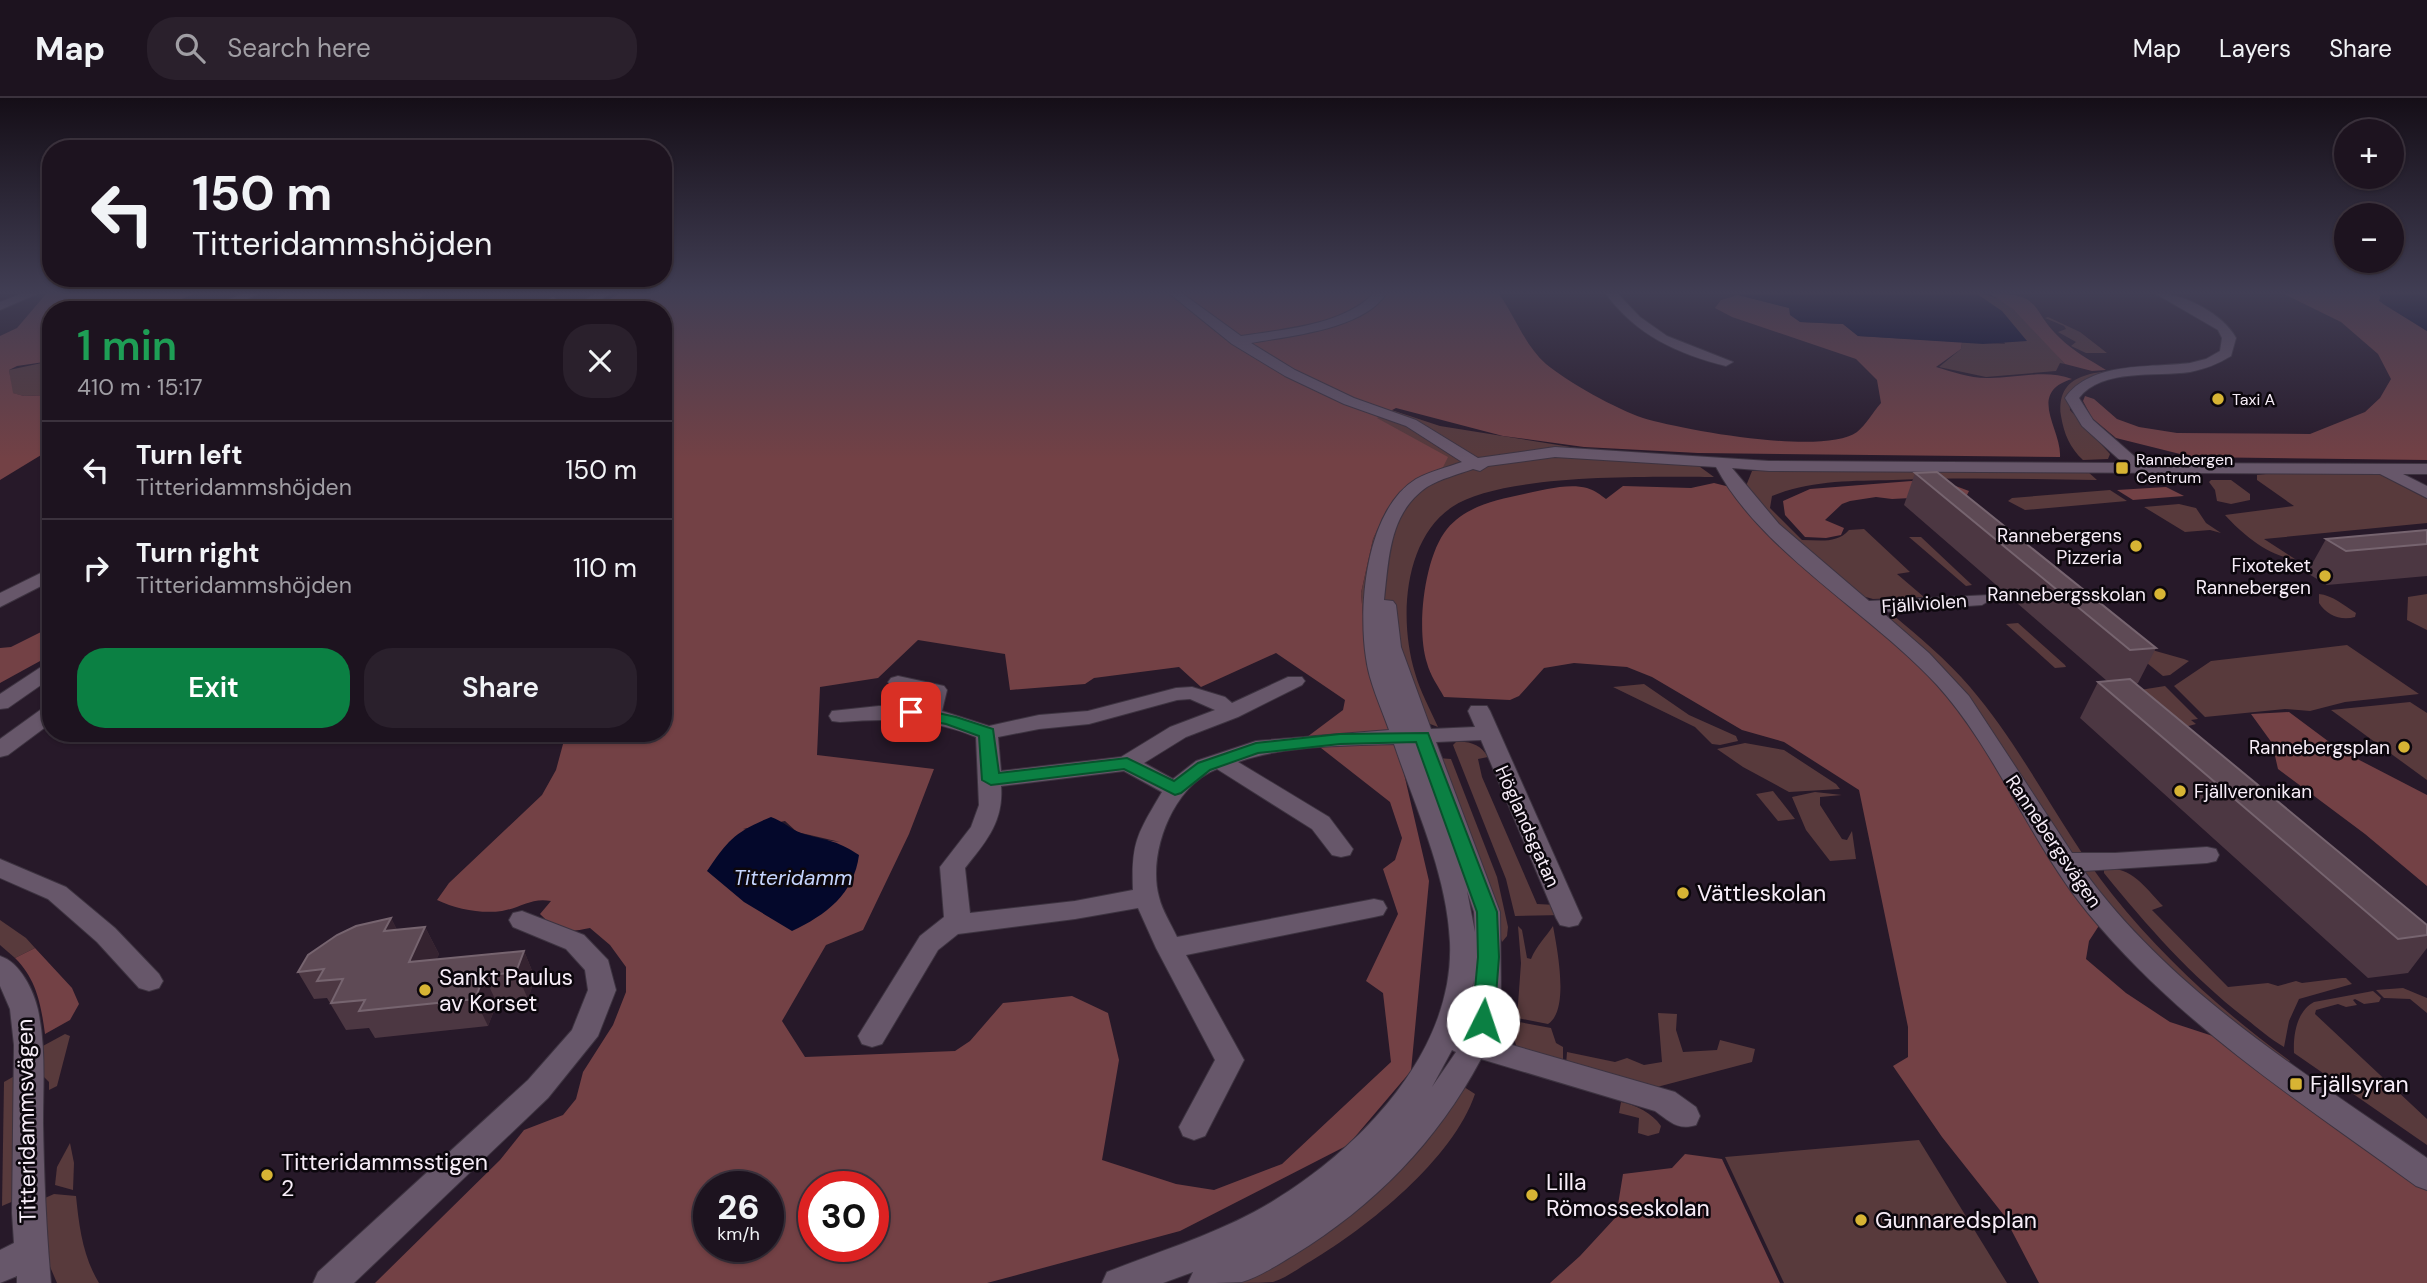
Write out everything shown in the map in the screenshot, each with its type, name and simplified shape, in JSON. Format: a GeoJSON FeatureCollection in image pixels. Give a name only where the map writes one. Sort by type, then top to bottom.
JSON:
{"type":"FeatureCollection","features":[{"type":"Feature","properties":{"kind":"street"},"geometry":{"type":"LineString","coordinates":[[1251,349],[1311,384],[1420,428],[1478,466]]}},
{"type":"Feature","properties":{"kind":"street"},"geometry":{"type":"LineString","coordinates":[[1687,349],[1726,362]]}},
{"type":"Feature","properties":{"kind":"street"},"geometry":{"type":"LineString","coordinates":[[2138,468],[2087,423],[2072,398],[2074,391],[2091,380],[2206,364],[2226,353],[2227,349]]}},
{"type":"Feature","properties":{"kind":"street"},"geometry":{"type":"LineString","coordinates":[[1119,1283],[1198,1255],[1266,1222],[1326,1184],[1389,1125],[1415,1091],[1445,1036],[1462,975],[1463,941],[1452,879],[1391,647],[1387,626],[1386,584],[1389,559],[1404,520],[1420,499],[1443,483],[1478,466],[1610,456],[1722,464],[2427,469]]}},
{"type":"Feature","properties":{"kind":"street","name":"Rannebergsvägen"},"geometry":{"type":"LineString","coordinates":[[1722,464],[1772,528],[1905,639],[1946,682],[1990,743],[2066,862],[2123,936],[2200,1013],[2427,1176]]}},
{"type":"Feature","properties":{"kind":"street"},"geometry":{"type":"LineString","coordinates":[[2382,468],[2427,493]]}},
{"type":"Feature","properties":{"kind":"street"},"geometry":{"type":"LineString","coordinates":[[0,601],[42,578]]}},
{"type":"Feature","properties":{"kind":"street","name":"Fjällviolen"},"geometry":{"type":"LineString","coordinates":[[1867,607],[1982,599]]}},
{"type":"Feature","properties":{"kind":"street"},"geometry":{"type":"LineString","coordinates":[[0,704],[42,675]]}},
{"type":"Feature","properties":{"kind":"street"},"geometry":{"type":"LineString","coordinates":[[991,780],[1127,764],[1178,732],[1230,712],[1295,681]]}},
{"type":"Feature","properties":{"kind":"street"},"geometry":{"type":"LineString","coordinates":[[898,682],[937,690],[929,715]]}},
{"type":"Feature","properties":{"kind":"street"},"geometry":{"type":"LineString","coordinates":[[840,716],[893,710],[929,715],[987,733],[1039,722],[1090,717],[1176,694],[1192,693],[1217,702],[1230,712]]}},
{"type":"Feature","properties":{"kind":"street"},"geometry":{"type":"LineString","coordinates":[[0,750],[42,720]]}},
{"type":"Feature","properties":{"kind":"street","name":"Höglandsgatan"},"geometry":{"type":"LineString","coordinates":[[1146,897],[1144,860],[1149,836],[1159,813],[1175,789],[1204,766],[1256,748],[1340,739],[1413,736],[1483,722],[1569,918]]}},
{"type":"Feature","properties":{"kind":"street"},"geometry":{"type":"LineString","coordinates":[[958,923],[952,867],[982,830],[991,805],[987,733]]}},
{"type":"Feature","properties":{"kind":"street"},"geometry":{"type":"LineString","coordinates":[[1205,1283],[1300,1236],[1378,1176],[1405,1150],[1429,1119],[1474,1046],[1483,1021],[1488,957],[1487,912],[1413,736]]}},
{"type":"Feature","properties":{"kind":"street"},"geometry":{"type":"LineString","coordinates":[[1221,761],[1280,800],[1312,816],[1330,830],[1341,849]]}},
{"type":"Feature","properties":{"kind":"street"},"geometry":{"type":"LineString","coordinates":[[1127,764],[1175,789]]}},
{"type":"Feature","properties":{"kind":"street"},"geometry":{"type":"LineString","coordinates":[[2066,862],[2123,862],[2207,855]]}},
{"type":"Feature","properties":{"kind":"street"},"geometry":{"type":"LineString","coordinates":[[0,868],[57,893],[106,936],[149,981]]}},
{"type":"Feature","properties":{"kind":"street"},"geometry":{"type":"LineString","coordinates":[[872,1036],[929,943],[951,925],[1074,910],[1146,897],[1169,948],[1230,1060],[1194,1127]]}},
{"type":"Feature","properties":{"kind":"street"},"geometry":{"type":"LineString","coordinates":[[1169,948],[1374,908]]}},
{"type":"Feature","properties":{"kind":"street"},"geometry":{"type":"LineString","coordinates":[[330,1283],[538,1088],[584,1036],[602,990],[598,967],[575,942],[522,920]]}},
{"type":"Feature","properties":{"kind":"street","name":"Titteridammsvägen"},"geometry":{"type":"LineString","coordinates":[[0,966],[17,989],[24,1009],[28,1045],[26,1125],[32,1268]]}},
{"type":"Feature","properties":{"kind":"street"},"geometry":{"type":"LineString","coordinates":[[1445,1036],[1664,1101],[1685,1116]]}},
{"type":"Feature","properties":{"kind":"street"},"geometry":{"type":"LineString","coordinates":[[0,1267],[32,1268]]}},
{"type":"Feature","properties":{"kind":"shaded area"},"geometry":{"type":"Polygon","coordinates":[[[0,349],[42,349],[42,362],[9,370],[13,393],[24,396],[42,395],[42,454],[0,480],[0,349]]]}},
{"type":"Feature","properties":{"kind":"shaded area"},"geometry":{"type":"Polygon","coordinates":[[[672,349],[1533,349],[1546,364],[1566,378],[1607,402],[1643,418],[1720,434],[1815,442],[1840,439],[1857,432],[1881,403],[1877,380],[1856,359],[1827,349],[1961,349],[1936,367],[1983,378],[2052,375],[2072,379],[2058,385],[2051,393],[2049,402],[2060,457],[1698,453],[1584,447],[1503,436],[1396,408],[1377,418],[1448,457],[1443,467],[1404,488],[1386,511],[1373,539],[1361,593],[1367,661],[1392,722],[1429,881],[1411,1071],[1348,1145],[1180,1231],[987,1283],[375,1283],[500,1160],[524,1130],[563,1115],[576,1099],[583,1072],[613,1025],[626,992],[626,967],[610,945],[590,928],[568,931],[557,928],[540,914],[551,901],[538,900],[508,910],[486,912],[460,908],[437,900],[449,883],[542,795],[556,770],[564,742],[672,742],[672,349]],[[918,640],[878,678],[820,687],[817,755],[934,769],[909,834],[863,930],[826,945],[782,1021],[805,1057],[955,1051],[970,1041],[1003,1003],[1072,996],[1108,1013],[1119,1060],[1102,1160],[1176,1184],[1214,1190],[1282,1164],[1391,1062],[1383,993],[1366,981],[1398,914],[1383,869],[1395,860],[1402,838],[1390,802],[1307,737],[1343,710],[1345,700],[1276,653],[1201,687],[1179,667],[1094,678],[1085,684],[1010,690],[1005,654],[918,640]],[[785,821],[743,829],[840,842],[797,832],[785,821]]]}},
{"type":"Feature","properties":{"kind":"shaded area"},"geometry":{"type":"Polygon","coordinates":[[[1961,349],[2053,349],[2065,364],[2060,363],[2056,371],[1986,377],[1939,367],[1961,349]]]}},
{"type":"Feature","properties":{"kind":"shaded area"},"geometry":{"type":"Polygon","coordinates":[[[2051,349],[2074,349],[2106,370],[2092,371],[2065,364],[2051,349]]]}},
{"type":"Feature","properties":{"kind":"shaded area"},"geometry":{"type":"Polygon","coordinates":[[[2078,349],[2102,349],[2107,353],[2086,353],[2078,349]]]}},
{"type":"Feature","properties":{"kind":"shaded area"},"geometry":{"type":"Polygon","coordinates":[[[2373,349],[2427,349],[2427,460],[2192,457],[2116,438],[2092,418],[2083,401],[2085,396],[2094,399],[2117,419],[2139,427],[2177,433],[2310,434],[2365,412],[2380,398],[2391,379],[2378,354],[2373,349]]]}},
{"type":"Feature","properties":{"kind":"shaded area"},"geometry":{"type":"Polygon","coordinates":[[[42,363],[42,395],[12,393],[9,370],[42,363]]]}},
{"type":"Feature","properties":{"kind":"shaded area"},"geometry":{"type":"Polygon","coordinates":[[[2137,368],[2091,378],[2075,387],[2069,394],[2070,410],[2110,454],[2108,459],[2083,460],[2071,446],[2062,423],[2061,400],[2066,389],[2073,381],[2084,376],[2137,368]]]}},
{"type":"Feature","properties":{"kind":"shaded area"},"geometry":{"type":"Polygon","coordinates":[[[1346,395],[1440,426],[1577,448],[1685,456],[1714,477],[1578,479],[1505,488],[1475,496],[1452,507],[1436,521],[1423,540],[1415,560],[1409,583],[1407,630],[1415,673],[1438,727],[1425,722],[1367,661],[1361,593],[1373,539],[1386,511],[1404,488],[1425,475],[1343,402],[1346,395]]]}},
{"type":"Feature","properties":{"kind":"shaded area"},"geometry":{"type":"Polygon","coordinates":[[[1752,471],[2087,471],[2097,480],[1969,478],[1847,481],[1802,487],[1772,496],[1770,508],[1802,540],[1833,539],[1849,530],[1864,529],[1910,572],[1897,574],[1924,597],[1873,599],[1862,596],[1773,521],[1746,486],[1752,471]]]}},
{"type":"Feature","properties":{"kind":"shaded area"},"geometry":{"type":"Polygon","coordinates":[[[2379,474],[2427,499],[2427,523],[2264,539],[2295,559],[2276,554],[2240,530],[2225,515],[2294,506],[2257,480],[2257,475],[2379,474]]]}},
{"type":"Feature","properties":{"kind":"shaded area"},"geometry":{"type":"Polygon","coordinates":[[[1937,479],[1969,491],[1967,495],[1892,499],[1876,497],[1850,501],[1842,504],[1825,520],[1844,528],[1841,535],[1826,538],[1805,537],[1785,515],[1783,501],[1810,489],[1937,479]]]}},
{"type":"Feature","properties":{"kind":"shaded area"},"geometry":{"type":"Polygon","coordinates":[[[2231,480],[2250,494],[2250,500],[2231,504],[2217,501],[2215,490],[2209,482],[2231,480]]]}},
{"type":"Feature","properties":{"kind":"shaded area"},"geometry":{"type":"Polygon","coordinates":[[[1714,483],[1730,487],[1905,650],[1970,716],[2100,924],[2089,941],[2086,959],[2126,993],[2170,1022],[2225,1040],[2427,1190],[2427,1283],[2039,1283],[2003,1214],[1942,1137],[1893,1066],[1908,1057],[1908,1027],[1859,790],[1784,742],[1742,730],[1652,677],[1627,667],[1574,663],[1544,668],[1519,696],[1510,700],[1444,697],[1427,663],[1422,613],[1433,557],[1439,541],[1455,521],[1472,509],[1492,502],[1556,488],[1587,488],[1606,499],[1623,486],[1691,488],[1714,483]]]}},
{"type":"Feature","properties":{"kind":"shaded area"},"geometry":{"type":"Polygon","coordinates":[[[2166,487],[2184,496],[2133,500],[2117,490],[2166,487]]]}},
{"type":"Feature","properties":{"kind":"shaded area"},"geometry":{"type":"Polygon","coordinates":[[[2110,490],[2127,501],[2025,510],[2008,501],[2012,498],[2110,490]]]}},
{"type":"Feature","properties":{"kind":"shaded area"},"geometry":{"type":"Polygon","coordinates":[[[2179,504],[2196,508],[2206,523],[2221,533],[2210,530],[2185,532],[2144,507],[2179,504]]]}},
{"type":"Feature","properties":{"kind":"shaded area"},"geometry":{"type":"Polygon","coordinates":[[[1909,537],[1921,537],[1972,585],[1966,586],[1909,537]]]}},
{"type":"Feature","properties":{"kind":"shaded area"},"geometry":{"type":"Polygon","coordinates":[[[2319,594],[2343,604],[2356,613],[2355,617],[2344,618],[2330,614],[2319,603],[2319,594]]]}},
{"type":"Feature","properties":{"kind":"shaded area"},"geometry":{"type":"Polygon","coordinates":[[[2427,594],[2427,630],[2407,620],[2408,597],[2427,594]]]}},
{"type":"Feature","properties":{"kind":"shaded area"},"geometry":{"type":"Polygon","coordinates":[[[1892,614],[1952,667],[1990,712],[2093,869],[2132,918],[2195,983],[2290,1061],[2284,1065],[2252,1043],[2131,933],[1890,621],[1892,614]]]}},
{"type":"Feature","properties":{"kind":"shaded area"},"geometry":{"type":"Polygon","coordinates":[[[2018,623],[2066,667],[2055,668],[2006,624],[2018,623]]]}},
{"type":"Feature","properties":{"kind":"shaded area"},"geometry":{"type":"Polygon","coordinates":[[[42,632],[42,660],[0,683],[0,648],[11,647],[42,632]]]}},
{"type":"Feature","properties":{"kind":"shaded area"},"geometry":{"type":"Polygon","coordinates":[[[2120,641],[2189,661],[2170,675],[2163,676],[2120,641]]]}},
{"type":"Feature","properties":{"kind":"shaded area"},"geometry":{"type":"Polygon","coordinates":[[[2347,645],[2419,694],[2345,702],[2310,711],[2285,709],[2205,717],[2174,686],[2211,661],[2347,645]]]}},
{"type":"Feature","properties":{"kind":"shaded area"},"geometry":{"type":"Polygon","coordinates":[[[1644,684],[1689,715],[1736,736],[1738,741],[1712,744],[1695,727],[1613,687],[1644,684]]]}},
{"type":"Feature","properties":{"kind":"shaded area"},"geometry":{"type":"Polygon","coordinates":[[[2165,686],[2198,719],[2191,720],[2196,724],[2181,728],[2115,694],[2165,686]]]}},
{"type":"Feature","properties":{"kind":"shaded area","name":"Rannebergsplan"},"geometry":{"type":"Polygon","coordinates":[[[2410,702],[2427,713],[2427,780],[2331,710],[2410,702]]]}},
{"type":"Feature","properties":{"kind":"shaded area"},"geometry":{"type":"Polygon","coordinates":[[[2289,712],[2340,750],[2427,795],[2427,886],[2365,834],[2278,769],[2272,743],[2251,714],[2289,712]]]}},
{"type":"Feature","properties":{"kind":"shaded area"},"geometry":{"type":"Polygon","coordinates":[[[1456,742],[1475,745],[1488,757],[1478,759],[1482,777],[1537,904],[1556,905],[1563,915],[1515,916],[1506,879],[1453,745],[1456,742]]]}},
{"type":"Feature","properties":{"kind":"shaded area"},"geometry":{"type":"Polygon","coordinates":[[[1745,743],[1784,750],[1840,789],[1789,792],[1743,767],[1717,749],[1745,743]]]}},
{"type":"Feature","properties":{"kind":"shaded area"},"geometry":{"type":"Polygon","coordinates":[[[1438,758],[1451,759],[1497,877],[1508,927],[1507,936],[1502,942],[1438,758]]]}},
{"type":"Feature","properties":{"kind":"shaded area"},"geometry":{"type":"Polygon","coordinates":[[[1773,791],[1795,819],[1778,821],[1756,794],[1773,791]]]}},
{"type":"Feature","properties":{"kind":"shaded area"},"geometry":{"type":"Polygon","coordinates":[[[1815,792],[1842,795],[1820,797],[1820,805],[1842,839],[1847,840],[1852,831],[1856,859],[1830,861],[1806,830],[1792,797],[1815,792]]]}},
{"type":"Feature","properties":{"kind":"shaded area"},"geometry":{"type":"Polygon","coordinates":[[[2107,869],[2124,871],[2145,887],[2163,906],[2152,910],[2228,987],[2268,983],[2278,986],[2296,981],[2302,983],[2342,978],[2352,984],[2299,999],[2289,1021],[2284,1047],[2225,1002],[2188,968],[2120,893],[2104,873],[2107,869]]]}},
{"type":"Feature","properties":{"kind":"shaded area"},"geometry":{"type":"Polygon","coordinates":[[[0,920],[26,938],[35,948],[15,958],[0,945],[0,920]]]}},
{"type":"Feature","properties":{"kind":"shaded area"},"geometry":{"type":"Polygon","coordinates":[[[1518,926],[1522,930],[1527,958],[1531,959],[1553,926],[1559,963],[1560,993],[1555,1017],[1548,1024],[1517,1018],[1521,963],[1518,926]]]}},
{"type":"Feature","properties":{"kind":"shaded area"},"geometry":{"type":"Polygon","coordinates":[[[35,948],[72,988],[79,1004],[70,1020],[45,1034],[40,1003],[33,984],[15,958],[35,948]]]}},
{"type":"Feature","properties":{"kind":"shaded area"},"geometry":{"type":"Polygon","coordinates":[[[2403,988],[2427,998],[2427,1013],[2410,999],[2384,998],[2376,990],[2403,988]]]}},
{"type":"Feature","properties":{"kind":"shaded area"},"geometry":{"type":"Polygon","coordinates":[[[2373,991],[2381,998],[2379,1002],[2364,1004],[2355,999],[2353,1000],[2357,1005],[2346,1007],[2338,1004],[2316,1010],[2315,1014],[2427,1119],[2427,1145],[2294,1053],[2297,1024],[2308,1006],[2314,1002],[2373,991]]]}},
{"type":"Feature","properties":{"kind":"shaded area"},"geometry":{"type":"Polygon","coordinates":[[[1658,1013],[1677,1014],[1676,1030],[1683,1052],[1717,1050],[1720,1040],[1755,1049],[1752,1062],[1657,1087],[1566,1065],[1567,1052],[1615,1062],[1627,1058],[1644,1065],[1662,1062],[1658,1013]]]}},
{"type":"Feature","properties":{"kind":"shaded area"},"geometry":{"type":"Polygon","coordinates":[[[1514,1021],[1551,1028],[1556,1043],[1563,1047],[1563,1063],[1517,1049],[1512,1031],[1514,1021]]]}},
{"type":"Feature","properties":{"kind":"shaded area"},"geometry":{"type":"Polygon","coordinates":[[[65,1034],[70,1036],[57,1086],[49,1090],[49,1082],[41,1074],[41,1047],[65,1034]]]}},
{"type":"Feature","properties":{"kind":"shaded area"},"geometry":{"type":"Polygon","coordinates":[[[18,1074],[16,1200],[2,1206],[4,1082],[18,1074]]]}},
{"type":"Feature","properties":{"kind":"shaded area"},"geometry":{"type":"Polygon","coordinates":[[[1461,1085],[1475,1094],[1464,1118],[1448,1143],[1406,1189],[1358,1230],[1283,1278],[1273,1282],[1235,1283],[1318,1237],[1393,1179],[1434,1132],[1461,1085]]]}},
{"type":"Feature","properties":{"kind":"shaded area"},"geometry":{"type":"Polygon","coordinates":[[[1621,1102],[1638,1107],[1653,1117],[1661,1126],[1659,1133],[1648,1136],[1638,1133],[1639,1118],[1619,1113],[1621,1102]]]}},
{"type":"Feature","properties":{"kind":"shaded area","name":"Gunnaredsplan"},"geometry":{"type":"Polygon","coordinates":[[[1919,1140],[2007,1283],[1784,1283],[1725,1157],[1919,1140]]]}},
{"type":"Feature","properties":{"kind":"shaded area"},"geometry":{"type":"Polygon","coordinates":[[[70,1143],[74,1163],[73,1190],[55,1185],[57,1167],[70,1143]]]}},
{"type":"Feature","properties":{"kind":"shaded area"},"geometry":{"type":"Polygon","coordinates":[[[1685,1154],[1722,1159],[1780,1283],[1550,1283],[1580,1256],[1616,1217],[1623,1174],[1672,1168],[1685,1154]]]}},
{"type":"Feature","properties":{"kind":"shaded area"},"geometry":{"type":"Polygon","coordinates":[[[54,1194],[76,1196],[85,1252],[99,1283],[57,1283],[48,1262],[45,1198],[54,1194]]]}},
{"type":"Feature","properties":{"kind":"water","name":"Titteridamm"},"geometry":{"type":"Polygon","coordinates":[[[771,817],[797,831],[837,843],[859,855],[856,869],[845,892],[827,910],[792,931],[744,902],[707,871],[734,838],[749,827],[771,817]]]}},
{"type":"Feature","properties":{"kind":"building"},"geometry":{"type":"Polygon","coordinates":[[[1937,472],[2156,648],[2130,650],[1915,473],[1937,472]]]}},
{"type":"Feature","properties":{"kind":"building"},"geometry":{"type":"Polygon","coordinates":[[[2427,530],[2427,544],[2346,551],[2326,539],[2427,530]]]}},
{"type":"Feature","properties":{"kind":"building"},"geometry":{"type":"Polygon","coordinates":[[[2130,679],[2427,925],[2427,935],[2398,939],[2098,682],[2130,679]]]}},
{"type":"Feature","properties":{"kind":"building"},"geometry":{"type":"Polygon","coordinates":[[[391,918],[384,931],[425,927],[409,962],[524,951],[516,972],[484,976],[475,999],[359,1011],[365,1000],[331,1003],[343,979],[317,981],[324,969],[298,972],[308,955],[337,935],[356,926],[391,918]]]}},
{"type":"Feature","properties":{"kind":"place","name":"Taxi A"},"geometry":{"type":"Point","coordinates":[2218,399]}},
{"type":"Feature","properties":{"kind":"place","name":"Rannebergen Centrum"},"geometry":{"type":"Point","coordinates":[2122,468]}},
{"type":"Feature","properties":{"kind":"place","name":"Rannebergens Pizzeria"},"geometry":{"type":"Point","coordinates":[2136,546]}},
{"type":"Feature","properties":{"kind":"place","name":"Fixoteket Rannebergen"},"geometry":{"type":"Point","coordinates":[2325,576]}},
{"type":"Feature","properties":{"kind":"place","name":"Rannebergsskolan"},"geometry":{"type":"Point","coordinates":[2160,594]}},
{"type":"Feature","properties":{"kind":"place","name":"Rannebergsplan"},"geometry":{"type":"Point","coordinates":[2404,747]}},
{"type":"Feature","properties":{"kind":"place","name":"Fjällveronikan"},"geometry":{"type":"Point","coordinates":[2180,791]}},
{"type":"Feature","properties":{"kind":"place","name":"Vättleskolan"},"geometry":{"type":"Point","coordinates":[1683,893]}},
{"type":"Feature","properties":{"kind":"place","name":"Sankt Paulus av Korset"},"geometry":{"type":"Point","coordinates":[425,990]}},
{"type":"Feature","properties":{"kind":"place","name":"Fjällsyran"},"geometry":{"type":"Point","coordinates":[2296,1084]}},
{"type":"Feature","properties":{"kind":"place","name":"Titteridammsstigen 2"},"geometry":{"type":"Point","coordinates":[267,1175]}},
{"type":"Feature","properties":{"kind":"place","name":"Lilla Römosseskolan"},"geometry":{"type":"Point","coordinates":[1532,1195]}},
{"type":"Feature","properties":{"kind":"place","name":"Gunnaredsplan"},"geometry":{"type":"Point","coordinates":[1861,1220]}},
{"type":"Feature","properties":{"kind":"route"},"geometry":{"type":"LineString","coordinates":[[911,712],[950,720],[987,733],[991,780],[1127,764],[1175,789],[1204,766],[1256,748],[1340,739],[1423,736],[1487,912],[1488,957],[1483,1021]]}}]}
